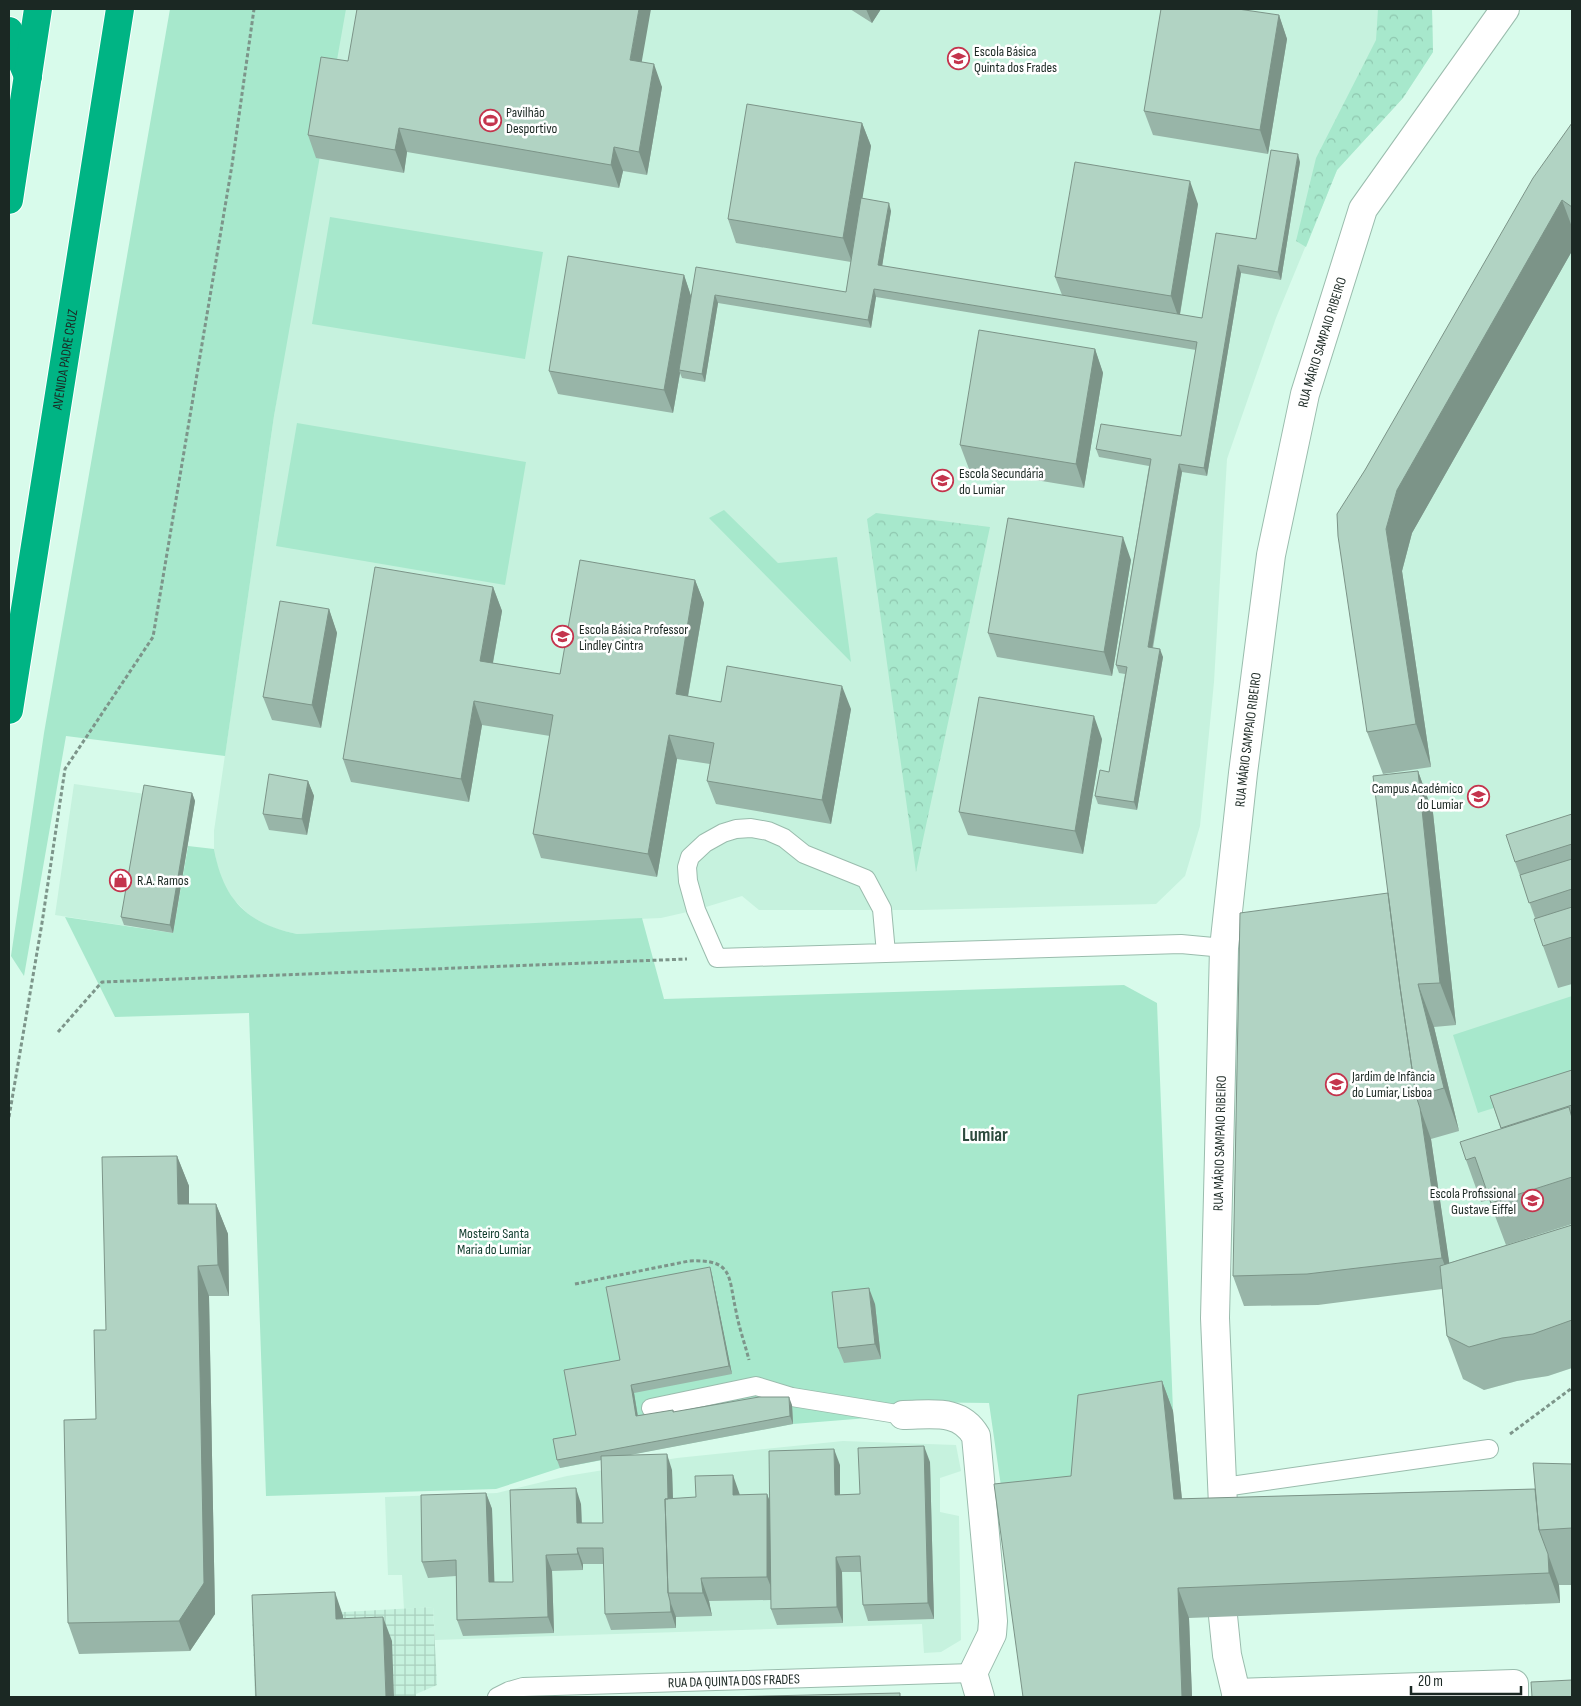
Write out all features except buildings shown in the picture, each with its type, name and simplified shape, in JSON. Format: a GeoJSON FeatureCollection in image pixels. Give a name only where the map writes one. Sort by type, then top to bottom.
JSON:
{"type":"FeatureCollection","features":[{"type":"Feature","properties":{"kind":"highway"},"geometry":{"type":"LineString","coordinates":[[9,200],[38,9]]}},
{"type":"Feature","properties":{"kind":"highway","name":"AVENIDA PADRE CRUZ"},"geometry":{"type":"LineString","coordinates":[[9,710],[120,9]]}},
{"type":"Feature","properties":{"kind":"highway"},"geometry":{"type":"LineString","coordinates":[[9,31],[28,76]]}},
{"type":"Feature","properties":{"kind":"street","name":"RUA MÁRIO SAMPAIO RIBEIRO"},"geometry":{"type":"LineString","coordinates":[[1224,1528],[1224,1488],[1215,1318],[1224,948],[1243,773],[1271,555],[1305,394],[1363,209],[1505,9]]}},
{"type":"Feature","properties":{"kind":"street","name":"RUA DA QUINTA DOS FRADES"},"geometry":{"type":"LineString","coordinates":[[903,1415],[949,1416],[958,1418],[966,1423],[976,1436],[993,1621],[992,1634],[976,1685]]}},
{"type":"Feature","properties":{"kind":"street"},"geometry":{"type":"LineString","coordinates":[[1223,1616],[1228,1655],[1237,1695],[1514,1691],[1543,1683]]}},
{"type":"Feature","properties":{"kind":"lane"},"geometry":{"type":"LineString","coordinates":[[886,953],[882,909],[866,879],[804,854],[784,838],[768,831],[751,828],[730,831],[705,843],[690,856],[687,867],[688,881],[696,910],[717,958],[886,953],[1180,944],[1224,948]]}},
{"type":"Feature","properties":{"kind":"lane"},"geometry":{"type":"LineString","coordinates":[[651,1408],[756,1386],[792,1397],[903,1415]]}},
{"type":"Feature","properties":{"kind":"lane"},"geometry":{"type":"LineString","coordinates":[[1224,1488],[1489,1449]]}},
{"type":"Feature","properties":{"kind":"lane","name":"RUA DA QUINTA DOS FRADES"},"geometry":{"type":"LineString","coordinates":[[497,1697],[523,1687],[976,1685]]}},
{"type":"Feature","properties":{"kind":"path"},"geometry":{"type":"LineString","coordinates":[[9,1117],[42,923],[65,769],[153,637],[232,165],[254,9]]}},
{"type":"Feature","properties":{"kind":"path"},"geometry":{"type":"LineString","coordinates":[[58,1032],[102,982],[717,958]]}},
{"type":"Feature","properties":{"kind":"path"},"geometry":{"type":"LineString","coordinates":[[575,1284],[689,1261],[705,1260],[719,1265],[727,1273],[732,1283],[736,1311],[756,1386]]}},
{"type":"Feature","properties":{"kind":"path"},"geometry":{"type":"LineString","coordinates":[[1489,1449],[1572,1388]]}},
{"type":"Feature","properties":{"kind":"shaded area","name":"Escola Secundária do Lumiar"},"geometry":{"type":"Polygon","coordinates":[[[344,9],[1432,9],[1433,52],[1403,98],[1337,170],[1276,318],[1227,459],[1214,682],[1200,826],[1185,876],[1156,904],[921,910],[759,910],[742,896],[661,918],[297,934],[263,924],[247,913],[234,900],[223,884],[217,865],[214,849],[214,831],[274,416],[316,158],[344,9]]]}},
{"type":"Feature","properties":{"kind":"shaded area","name":"Campus Académico do Lumiar"},"geometry":{"type":"Polygon","coordinates":[[[1572,187],[1572,1368],[1548,1376],[1517,1381],[1484,1390],[1463,1379],[1383,774],[1353,579],[1572,187]]]}},
{"type":"Feature","properties":{"kind":"shaded area","name":"R.A. Ramos"},"geometry":{"type":"Polygon","coordinates":[[[74,784],[195,801],[173,933],[55,915],[74,784]]]}},
{"type":"Feature","properties":{"kind":"shaded area"},"geometry":{"type":"Polygon","coordinates":[[[843,1441],[956,1445],[961,1471],[940,1478],[940,1512],[959,1516],[961,1640],[941,1652],[924,1653],[922,1624],[435,1640],[433,1607],[404,1609],[402,1575],[388,1575],[385,1497],[497,1493],[567,1476],[677,1458],[843,1441]]]}},
{"type":"Feature","properties":{"kind":"shaded area"},"geometry":{"type":"Polygon","coordinates":[[[433,1607],[437,1685],[416,1694],[416,1697],[255,1697],[252,1617],[433,1607]]]}},
{"type":"Feature","properties":{"kind":"green space"},"geometry":{"type":"Polygon","coordinates":[[[170,9],[346,9],[274,416],[225,756],[66,736],[24,976],[11,956],[44,733],[170,9]]]}},
{"type":"Feature","properties":{"kind":"green space"},"geometry":{"type":"Polygon","coordinates":[[[1378,9],[1432,9],[1433,52],[1403,98],[1337,170],[1306,247],[1296,241],[1316,158],[1376,40],[1378,9]]]}},
{"type":"Feature","properties":{"kind":"green space"},"geometry":{"type":"Polygon","coordinates":[[[330,217],[543,252],[525,359],[312,324],[330,217]]]}},
{"type":"Feature","properties":{"kind":"green space"},"geometry":{"type":"Polygon","coordinates":[[[297,423],[526,462],[505,585],[276,546],[297,423]]]}},
{"type":"Feature","properties":{"kind":"green space"},"geometry":{"type":"Polygon","coordinates":[[[724,510],[778,563],[837,557],[851,662],[709,518],[724,510]]]}},
{"type":"Feature","properties":{"kind":"green space"},"geometry":{"type":"Polygon","coordinates":[[[876,513],[990,527],[916,872],[867,519],[876,513]]]}},
{"type":"Feature","properties":{"kind":"green space","name":"Mosteiro Santa Maria do Lumiar"},"geometry":{"type":"Polygon","coordinates":[[[188,846],[214,849],[218,867],[231,895],[251,916],[279,930],[297,934],[642,918],[664,999],[1124,985],[1157,1003],[1173,1411],[1082,1507],[1005,1514],[989,1403],[903,1402],[903,1425],[868,1418],[793,1424],[560,1468],[496,1489],[266,1496],[249,1013],[115,1017],[65,917],[173,933],[188,846]]]}},
{"type":"Feature","properties":{"kind":"green space"},"geometry":{"type":"Polygon","coordinates":[[[1572,996],[1572,1083],[1478,1113],[1453,1035],[1572,996]]]}},
{"type":"Feature","properties":{"kind":"place","name":"Escola Básica Quinta dos Frades"},"geometry":{"type":"Point","coordinates":[958,59]}},
{"type":"Feature","properties":{"kind":"place","name":"Pavilhão Desportivo"},"geometry":{"type":"Point","coordinates":[490,120]}},
{"type":"Feature","properties":{"kind":"place","name":"Escola Secundária do Lumiar"},"geometry":{"type":"Point","coordinates":[943,481]}},
{"type":"Feature","properties":{"kind":"place","name":"Escola Básica Professor Lindley Cintra"},"geometry":{"type":"Point","coordinates":[563,637]}},
{"type":"Feature","properties":{"kind":"place","name":"Campus Académico do Lumiar"},"geometry":{"type":"Point","coordinates":[1479,796]}},
{"type":"Feature","properties":{"kind":"place","name":"R.A. Ramos"},"geometry":{"type":"Point","coordinates":[121,880]}},
{"type":"Feature","properties":{"kind":"place","name":"Jardim de Infância do Lumiar, Lisboa"},"geometry":{"type":"Point","coordinates":[1336,1084]}},
{"type":"Feature","properties":{"kind":"place","name":"Escola Profissional Gustave Eiffel"},"geometry":{"type":"Point","coordinates":[1532,1201]}},
{"type":"Feature","properties":{"kind":"district","name":"Lumiar"},"geometry":{"type":"Point","coordinates":[985,1135]}}]}
